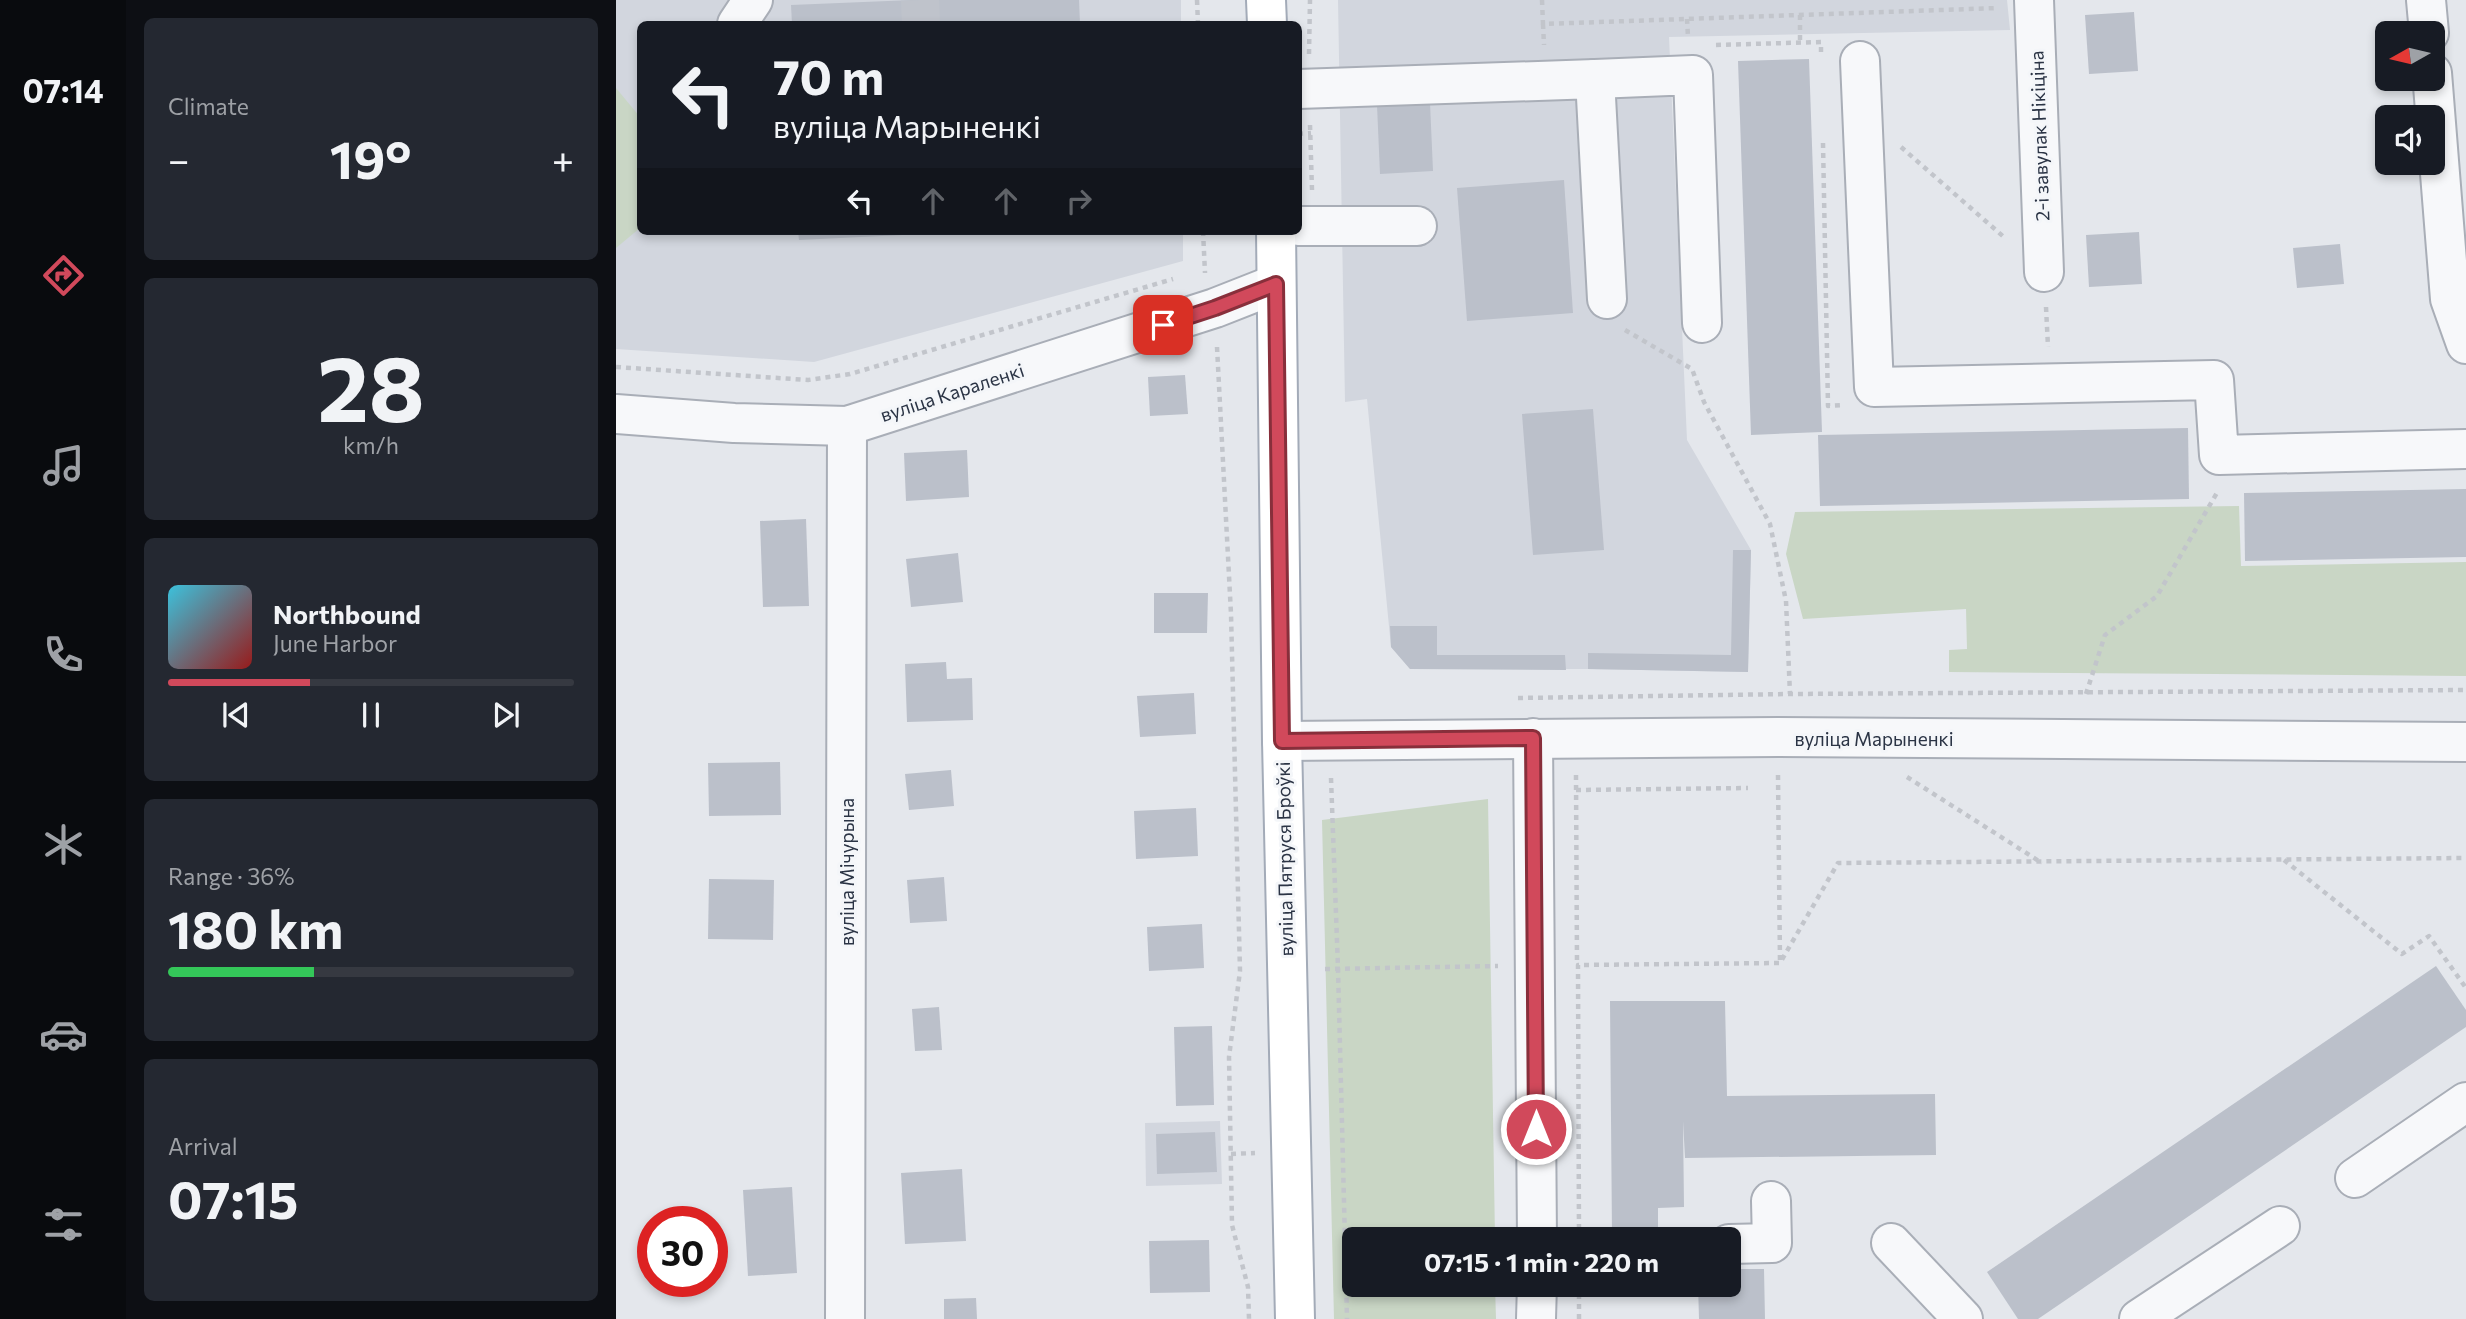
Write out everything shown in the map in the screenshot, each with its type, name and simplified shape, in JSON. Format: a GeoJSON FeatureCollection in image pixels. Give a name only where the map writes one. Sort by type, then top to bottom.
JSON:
{"type":"FeatureCollection","features":[{"type":"Feature","properties":{"kind":"main road"},"geometry":{"type":"LineString","coordinates":[[1266,0],[1267,21]]}},
{"type":"Feature","properties":{"kind":"main road","name":"вуліца Пятруся Броўкі"},"geometry":{"type":"LineString","coordinates":[[1276,235],[1282,741],[1295,1319]]}},
{"type":"Feature","properties":{"kind":"street"},"geometry":{"type":"LineString","coordinates":[[739,21],[753,0]]}},
{"type":"Feature","properties":{"kind":"street"},"geometry":{"type":"LineString","coordinates":[[2426,0],[2428,21]]}},
{"type":"Feature","properties":{"kind":"street","name":"2-і завулак Нікіціна"},"geometry":{"type":"LineString","coordinates":[[2034,4],[2044,272]]}},
{"type":"Feature","properties":{"kind":"street"},"geometry":{"type":"LineString","coordinates":[[1860,61],[1874,387],[2214,380],[2219,455],[2466,450]]}},
{"type":"Feature","properties":{"kind":"street"},"geometry":{"type":"LineString","coordinates":[[1304,89],[1693,75],[1702,323]]}},
{"type":"Feature","properties":{"kind":"street"},"geometry":{"type":"LineString","coordinates":[[1595,79],[1607,299]]}},
{"type":"Feature","properties":{"kind":"street"},"geometry":{"type":"LineString","coordinates":[[2433,91],[2450,299],[2466,344]]}},
{"type":"Feature","properties":{"kind":"street"},"geometry":{"type":"LineString","coordinates":[[1306,226],[1417,226]]}},
{"type":"Feature","properties":{"kind":"street","name":"вуліца Караленкі"},"geometry":{"type":"LineString","coordinates":[[616,414],[734,423],[847,425],[1215,308],[1276,284]]}},
{"type":"Feature","properties":{"kind":"street","name":"вуліца Мічурына"},"geometry":{"type":"LineString","coordinates":[[845,1319],[847,425]]}},
{"type":"Feature","properties":{"kind":"street","name":"вуліца Марыненкі"},"geometry":{"type":"LineString","coordinates":[[1282,741],[1778,737],[2466,742]]}},
{"type":"Feature","properties":{"kind":"street"},"geometry":{"type":"LineString","coordinates":[[1533,738],[1537,1227]]}},
{"type":"Feature","properties":{"kind":"street"},"geometry":{"type":"LineString","coordinates":[[2355,1178],[2466,1102]]}},
{"type":"Feature","properties":{"kind":"street"},"geometry":{"type":"LineString","coordinates":[[1741,1244],[1772,1243],[1771,1201]]}},
{"type":"Feature","properties":{"kind":"street"},"geometry":{"type":"LineString","coordinates":[[2139,1319],[2280,1226]]}},
{"type":"Feature","properties":{"kind":"street"},"geometry":{"type":"LineString","coordinates":[[1891,1243],[1963,1319]]}},
{"type":"Feature","properties":{"kind":"street"},"geometry":{"type":"LineString","coordinates":[[1536,1297],[1536,1319]]}},
{"type":"Feature","properties":{"kind":"path"},"geometry":{"type":"LineString","coordinates":[[1197,0],[1198,21]]}},
{"type":"Feature","properties":{"kind":"path"},"geometry":{"type":"LineString","coordinates":[[1306,226],[1311,133],[1304,89],[1310,0]]}},
{"type":"Feature","properties":{"kind":"path"},"geometry":{"type":"LineString","coordinates":[[1542,0],[1543,23],[2034,4]]}},
{"type":"Feature","properties":{"kind":"path"},"geometry":{"type":"LineString","coordinates":[[1800,15],[1800,42]]}},
{"type":"Feature","properties":{"kind":"path"},"geometry":{"type":"LineString","coordinates":[[1688,19],[1688,45]]}},
{"type":"Feature","properties":{"kind":"path"},"geometry":{"type":"LineString","coordinates":[[1863,114],[2044,272],[2049,382]]}},
{"type":"Feature","properties":{"kind":"path"},"geometry":{"type":"LineString","coordinates":[[1302,134],[1311,133]]}},
{"type":"Feature","properties":{"kind":"path"},"geometry":{"type":"LineString","coordinates":[[1203,235],[1204,269],[1215,308],[1231,628],[1240,971],[1228,1057],[1232,1225],[1248,1287],[1249,1319]]}},
{"type":"Feature","properties":{"kind":"path"},"geometry":{"type":"LineString","coordinates":[[616,367],[808,380],[850,373],[1178,277]]}},
{"type":"Feature","properties":{"kind":"path"},"geometry":{"type":"LineString","coordinates":[[1607,299],[1615,324],[1692,369],[1704,402],[1770,524],[1786,601],[1790,694]]}},
{"type":"Feature","properties":{"kind":"path"},"geometry":{"type":"LineString","coordinates":[[2086,694],[2105,635],[2157,596],[2229,472],[2227,455]]}},
{"type":"Feature","properties":{"kind":"path"},"geometry":{"type":"LineString","coordinates":[[1510,698],[2466,690]]}},
{"type":"Feature","properties":{"kind":"path"},"geometry":{"type":"LineString","coordinates":[[1577,697],[1579,1227]]}},
{"type":"Feature","properties":{"kind":"path"},"geometry":{"type":"LineString","coordinates":[[1778,737],[1780,963]]}},
{"type":"Feature","properties":{"kind":"path"},"geometry":{"type":"LineString","coordinates":[[1329,741],[1338,968],[1346,1319]]}},
{"type":"Feature","properties":{"kind":"path"},"geometry":{"type":"LineString","coordinates":[[1902,774],[2042,863]]}},
{"type":"Feature","properties":{"kind":"path"},"geometry":{"type":"LineString","coordinates":[[1576,790],[1748,788]]}},
{"type":"Feature","properties":{"kind":"path"},"geometry":{"type":"LineString","coordinates":[[1780,963],[1838,863],[2466,858]]}},
{"type":"Feature","properties":{"kind":"path"},"geometry":{"type":"LineString","coordinates":[[2284,860],[2402,954],[2429,936],[2466,988]]}},
{"type":"Feature","properties":{"kind":"path"},"geometry":{"type":"LineString","coordinates":[[1240,971],[1780,963]]}},
{"type":"Feature","properties":{"kind":"path"},"geometry":{"type":"LineString","coordinates":[[1579,1297],[1579,1319]]}},
{"type":"Feature","properties":{"kind":"shaded area"},"geometry":{"type":"Polygon","coordinates":[[[616,0],[1181,0],[1181,21],[637,21],[637,235],[1183,235],[1183,261],[814,362],[616,349],[616,0]]]}},
{"type":"Feature","properties":{"kind":"shaded area"},"geometry":{"type":"Polygon","coordinates":[[[1338,0],[2007,0],[2010,30],[1669,37],[1687,440],[1751,550],[1748,672],[1410,669],[1391,647],[1367,399],[1345,402],[1338,0]]]}},
{"type":"Feature","properties":{"kind":"shaded area"},"geometry":{"type":"Polygon","coordinates":[[[1220,1121],[1222,1184],[1146,1186],[1145,1123],[1220,1121]]]}},
{"type":"Feature","properties":{"kind":"green space"},"geometry":{"type":"Polygon","coordinates":[[[616,88],[637,113],[637,230],[616,248],[616,88]]]}},
{"type":"Feature","properties":{"kind":"green space"},"geometry":{"type":"Polygon","coordinates":[[[2239,506],[2241,566],[2466,562],[2466,676],[1949,672],[1949,650],[1967,649],[1966,609],[1803,619],[1786,554],[1795,512],[2239,506]]]}},
{"type":"Feature","properties":{"kind":"green space"},"geometry":{"type":"Polygon","coordinates":[[[1488,799],[1495,1227],[1342,1227],[1342,1297],[1495,1297],[1496,1319],[1334,1319],[1322,820],[1488,799]]]}},
{"type":"Feature","properties":{"kind":"building"},"geometry":{"type":"Polygon","coordinates":[[[912,0],[1079,0],[1080,21],[792,21],[791,5],[912,0]]]}},
{"type":"Feature","properties":{"kind":"building"},"geometry":{"type":"Polygon","coordinates":[[[2134,12],[2138,71],[2089,74],[2085,15],[2134,12]]]}},
{"type":"Feature","properties":{"kind":"building"},"geometry":{"type":"Polygon","coordinates":[[[1809,59],[1822,432],[1751,435],[1738,61],[1809,59]]]}},
{"type":"Feature","properties":{"kind":"building"},"geometry":{"type":"Polygon","coordinates":[[[1430,103],[1433,171],[1380,174],[1377,105],[1430,103]]]}},
{"type":"Feature","properties":{"kind":"building"},"geometry":{"type":"Polygon","coordinates":[[[1564,180],[1573,313],[1467,321],[1457,188],[1564,180]]]}},
{"type":"Feature","properties":{"kind":"building"},"geometry":{"type":"Polygon","coordinates":[[[2139,232],[2142,284],[2089,287],[2086,235],[2139,232]]]}},
{"type":"Feature","properties":{"kind":"building"},"geometry":{"type":"Polygon","coordinates":[[[798,235],[903,235],[799,240],[798,235]]]}},
{"type":"Feature","properties":{"kind":"building"},"geometry":{"type":"Polygon","coordinates":[[[2340,244],[2344,284],[2297,288],[2293,248],[2340,244]]]}},
{"type":"Feature","properties":{"kind":"building"},"geometry":{"type":"Polygon","coordinates":[[[1185,375],[1188,414],[1150,416],[1148,377],[1185,375]]]}},
{"type":"Feature","properties":{"kind":"building"},"geometry":{"type":"Polygon","coordinates":[[[1593,409],[1604,550],[1533,555],[1522,414],[1593,409]]]}},
{"type":"Feature","properties":{"kind":"building"},"geometry":{"type":"Polygon","coordinates":[[[2188,428],[2189,499],[1820,506],[1818,435],[2188,428]]]}},
{"type":"Feature","properties":{"kind":"building"},"geometry":{"type":"Polygon","coordinates":[[[967,450],[969,497],[906,501],[904,453],[967,450]]]}},
{"type":"Feature","properties":{"kind":"building"},"geometry":{"type":"Polygon","coordinates":[[[2466,489],[2466,557],[2245,561],[2244,493],[2466,489]]]}},
{"type":"Feature","properties":{"kind":"building"},"geometry":{"type":"Polygon","coordinates":[[[806,519],[809,606],[763,607],[760,521],[806,519]]]}},
{"type":"Feature","properties":{"kind":"building"},"geometry":{"type":"Polygon","coordinates":[[[1733,550],[1751,550],[1748,672],[1588,669],[1588,653],[1731,655],[1733,550]]]}},
{"type":"Feature","properties":{"kind":"building"},"geometry":{"type":"Polygon","coordinates":[[[958,553],[963,602],[911,607],[906,559],[958,553]]]}},
{"type":"Feature","properties":{"kind":"building"},"geometry":{"type":"Polygon","coordinates":[[[1154,593],[1208,593],[1207,633],[1154,633],[1154,593]]]}},
{"type":"Feature","properties":{"kind":"building"},"geometry":{"type":"Polygon","coordinates":[[[1390,626],[1437,626],[1437,655],[1565,655],[1566,670],[1410,669],[1391,647],[1390,626]]]}},
{"type":"Feature","properties":{"kind":"building"},"geometry":{"type":"Polygon","coordinates":[[[946,662],[947,679],[972,678],[973,720],[907,722],[905,664],[946,662]]]}},
{"type":"Feature","properties":{"kind":"building"},"geometry":{"type":"Polygon","coordinates":[[[1194,693],[1196,734],[1140,737],[1137,696],[1194,693]]]}},
{"type":"Feature","properties":{"kind":"building"},"geometry":{"type":"Polygon","coordinates":[[[780,762],[781,815],[709,816],[708,763],[780,762]]]}},
{"type":"Feature","properties":{"kind":"building"},"geometry":{"type":"Polygon","coordinates":[[[951,770],[954,806],[909,810],[905,774],[951,770]]]}},
{"type":"Feature","properties":{"kind":"building"},"geometry":{"type":"Polygon","coordinates":[[[1196,808],[1198,856],[1136,859],[1134,811],[1196,808]]]}},
{"type":"Feature","properties":{"kind":"building"},"geometry":{"type":"Polygon","coordinates":[[[944,877],[947,921],[910,923],[907,880],[944,877]]]}},
{"type":"Feature","properties":{"kind":"building"},"geometry":{"type":"Polygon","coordinates":[[[709,879],[774,880],[773,940],[708,939],[709,879]]]}},
{"type":"Feature","properties":{"kind":"building"},"geometry":{"type":"Polygon","coordinates":[[[1202,924],[1204,968],[1149,971],[1147,927],[1202,924]]]}},
{"type":"Feature","properties":{"kind":"building"},"geometry":{"type":"Polygon","coordinates":[[[2436,966],[2466,1010],[2466,1027],[2038,1319],[2018,1319],[1987,1272],[2436,966]]]}},
{"type":"Feature","properties":{"kind":"building"},"geometry":{"type":"Polygon","coordinates":[[[1610,1001],[1725,1001],[1727,1096],[1935,1094],[1936,1155],[1685,1158],[1683,1121],[1684,1207],[1658,1208],[1658,1227],[1612,1227],[1610,1001]]]}},
{"type":"Feature","properties":{"kind":"building"},"geometry":{"type":"Polygon","coordinates":[[[939,1007],[942,1050],[915,1051],[912,1009],[939,1007]]]}},
{"type":"Feature","properties":{"kind":"building"},"geometry":{"type":"Polygon","coordinates":[[[1212,1026],[1214,1105],[1176,1106],[1174,1027],[1212,1026]]]}},
{"type":"Feature","properties":{"kind":"building"},"geometry":{"type":"Polygon","coordinates":[[[1215,1132],[1217,1172],[1157,1174],[1156,1134],[1215,1132]]]}},
{"type":"Feature","properties":{"kind":"building"},"geometry":{"type":"Polygon","coordinates":[[[962,1169],[966,1241],[905,1244],[901,1173],[962,1169]]]}},
{"type":"Feature","properties":{"kind":"building"},"geometry":{"type":"Polygon","coordinates":[[[792,1187],[797,1273],[748,1276],[743,1190],[792,1187]]]}},
{"type":"Feature","properties":{"kind":"building"},"geometry":{"type":"Polygon","coordinates":[[[1209,1240],[1210,1292],[1150,1293],[1149,1241],[1209,1240]]]}},
{"type":"Feature","properties":{"kind":"building"},"geometry":{"type":"Polygon","coordinates":[[[1741,1269],[1764,1269],[1765,1319],[1699,1319],[1698,1297],[1741,1297],[1741,1269]]]}},
{"type":"Feature","properties":{"kind":"building"},"geometry":{"type":"Polygon","coordinates":[[[976,1298],[977,1319],[944,1319],[944,1299],[976,1298]]]}},
{"type":"Feature","properties":{"kind":"tunnel"},"geometry":{"type":"LineString","coordinates":[[920,0],[921,21]]}},
{"type":"Feature","properties":{"kind":"route"},"geometry":{"type":"LineString","coordinates":[[1163,325],[1276,284],[1282,741],[1533,738],[1536,1129]]}}]}
